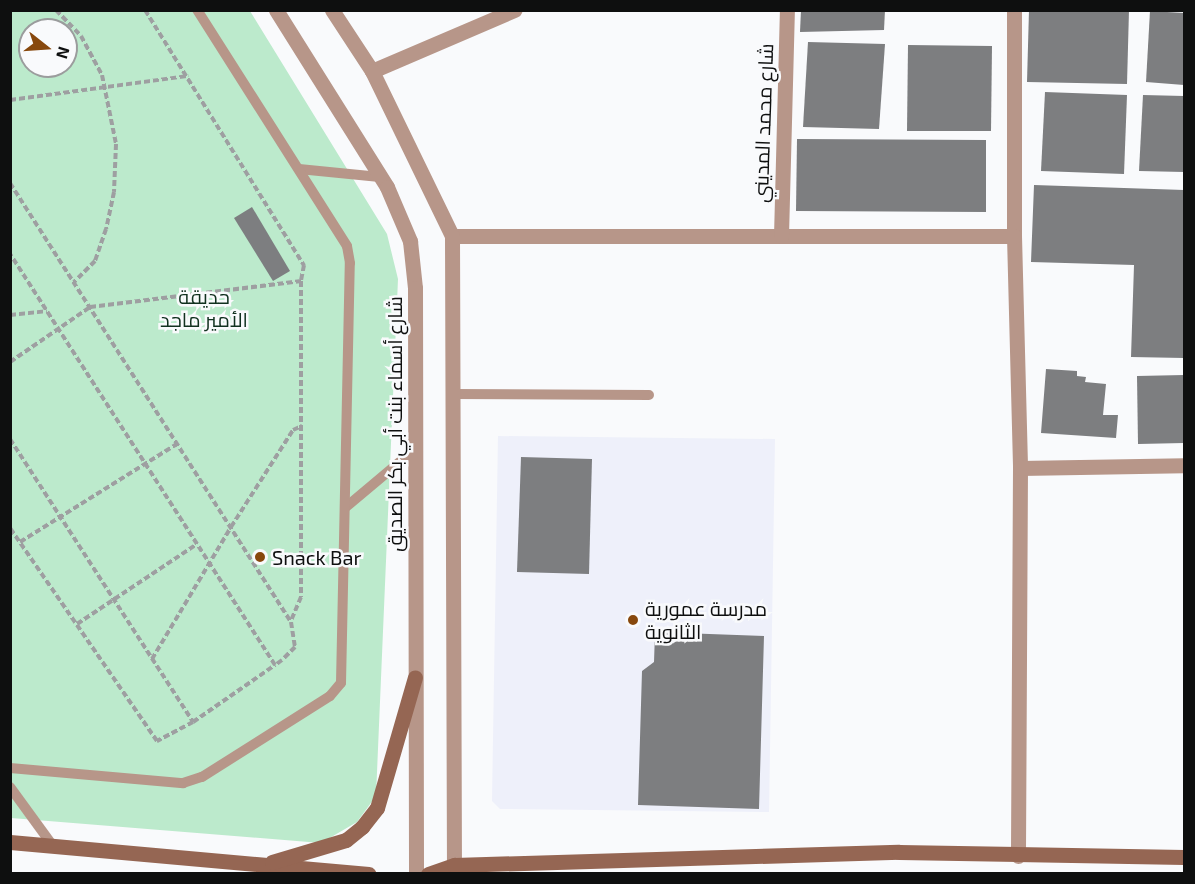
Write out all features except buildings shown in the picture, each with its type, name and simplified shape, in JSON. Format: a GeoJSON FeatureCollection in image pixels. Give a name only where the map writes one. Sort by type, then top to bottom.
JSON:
{"type":"FeatureCollection","features":[{"type":"Feature","properties":{"kind":"main road"},"geometry":{"type":"LineString","coordinates":[[263,864],[346,840],[362,827],[377,808],[415,677]]}},
{"type":"Feature","properties":{"kind":"main road"},"geometry":{"type":"LineString","coordinates":[[10,842],[369,873]]}},
{"type":"Feature","properties":{"kind":"main road"},"geometry":{"type":"LineString","coordinates":[[428,873],[454,869],[899,852],[1018,856],[1185,857]]}},
{"type":"Feature","properties":{"kind":"street","name":"شارع أسماء بنت أبي بكر الصديق"},"geometry":{"type":"LineString","coordinates":[[276,10],[380,177],[410,241],[415,288],[416,873]]}},
{"type":"Feature","properties":{"kind":"street"},"geometry":{"type":"LineString","coordinates":[[332,10],[372,71],[452,236],[454,869]]}},
{"type":"Feature","properties":{"kind":"street"},"geometry":{"type":"LineString","coordinates":[[372,71],[513,10]]}},
{"type":"Feature","properties":{"kind":"street","name":"شارع محمد المديني"},"geometry":{"type":"LineString","coordinates":[[781,236],[787,10]]}},
{"type":"Feature","properties":{"kind":"street"},"geometry":{"type":"LineString","coordinates":[[1014,10],[1014,236],[1020,468],[1018,856]]}},
{"type":"Feature","properties":{"kind":"street"},"geometry":{"type":"LineString","coordinates":[[452,236],[1014,236]]}},
{"type":"Feature","properties":{"kind":"street"},"geometry":{"type":"LineString","coordinates":[[1020,468],[1185,465]]}},
{"type":"Feature","properties":{"kind":"lane"},"geometry":{"type":"LineString","coordinates":[[10,768],[183,783],[202,777],[330,696],[341,683],[344,665],[350,263],[348,246],[197,10]]}},
{"type":"Feature","properties":{"kind":"lane"},"geometry":{"type":"LineString","coordinates":[[299,169],[380,177]]}},
{"type":"Feature","properties":{"kind":"lane"},"geometry":{"type":"LineString","coordinates":[[452,394],[650,395]]}},
{"type":"Feature","properties":{"kind":"lane"},"geometry":{"type":"LineString","coordinates":[[346,507],[415,449]]}},
{"type":"Feature","properties":{"kind":"lane"},"geometry":{"type":"LineString","coordinates":[[10,788],[53,846]]}},
{"type":"Feature","properties":{"kind":"path"},"geometry":{"type":"LineString","coordinates":[[56,10],[81,36],[105,87],[114,120],[114,192],[95,261],[74,282]]}},
{"type":"Feature","properties":{"kind":"path"},"geometry":{"type":"LineString","coordinates":[[146,10],[304,265],[301,281],[301,597],[291,622]]}},
{"type":"Feature","properties":{"kind":"path"},"geometry":{"type":"LineString","coordinates":[[10,100],[188,76]]}},
{"type":"Feature","properties":{"kind":"path"},"geometry":{"type":"LineString","coordinates":[[10,183],[291,622],[295,647],[274,665],[193,722],[157,741],[10,528]]}},
{"type":"Feature","properties":{"kind":"path"},"geometry":{"type":"LineString","coordinates":[[10,254],[274,665]]}},
{"type":"Feature","properties":{"kind":"path"},"geometry":{"type":"LineString","coordinates":[[10,362],[90,307],[301,281]]}},
{"type":"Feature","properties":{"kind":"path"},"geometry":{"type":"LineString","coordinates":[[10,315],[47,311]]}},
{"type":"Feature","properties":{"kind":"path"},"geometry":{"type":"LineString","coordinates":[[152,659],[231,527],[293,430],[302,426]]}},
{"type":"Feature","properties":{"kind":"path"},"geometry":{"type":"LineString","coordinates":[[10,439],[193,722]]}},
{"type":"Feature","properties":{"kind":"path"},"geometry":{"type":"LineString","coordinates":[[20,542],[177,444]]}},
{"type":"Feature","properties":{"kind":"path"},"geometry":{"type":"LineString","coordinates":[[77,624],[197,544]]}},
{"type":"Feature","properties":{"kind":"shaded area","name":"مدرسة عمورية الثانوية"},"geometry":{"type":"Polygon","coordinates":[[[498,436],[775,439],[769,812],[500,809],[492,801],[498,436]]]}},
{"type":"Feature","properties":{"kind":"green space","name":"حديقة الأمير ماجد"},"geometry":{"type":"Polygon","coordinates":[[[10,11],[250,11],[387,234],[398,279],[376,796],[357,822],[321,843],[11,818],[10,11]]]}},
{"type":"Feature","properties":{"kind":"place","name":"Snack Bar"},"geometry":{"type":"Point","coordinates":[260,557]}},
{"type":"Feature","properties":{"kind":"place","name":"مدرسة عمورية الثانوية"},"geometry":{"type":"Point","coordinates":[633,620]}}]}
